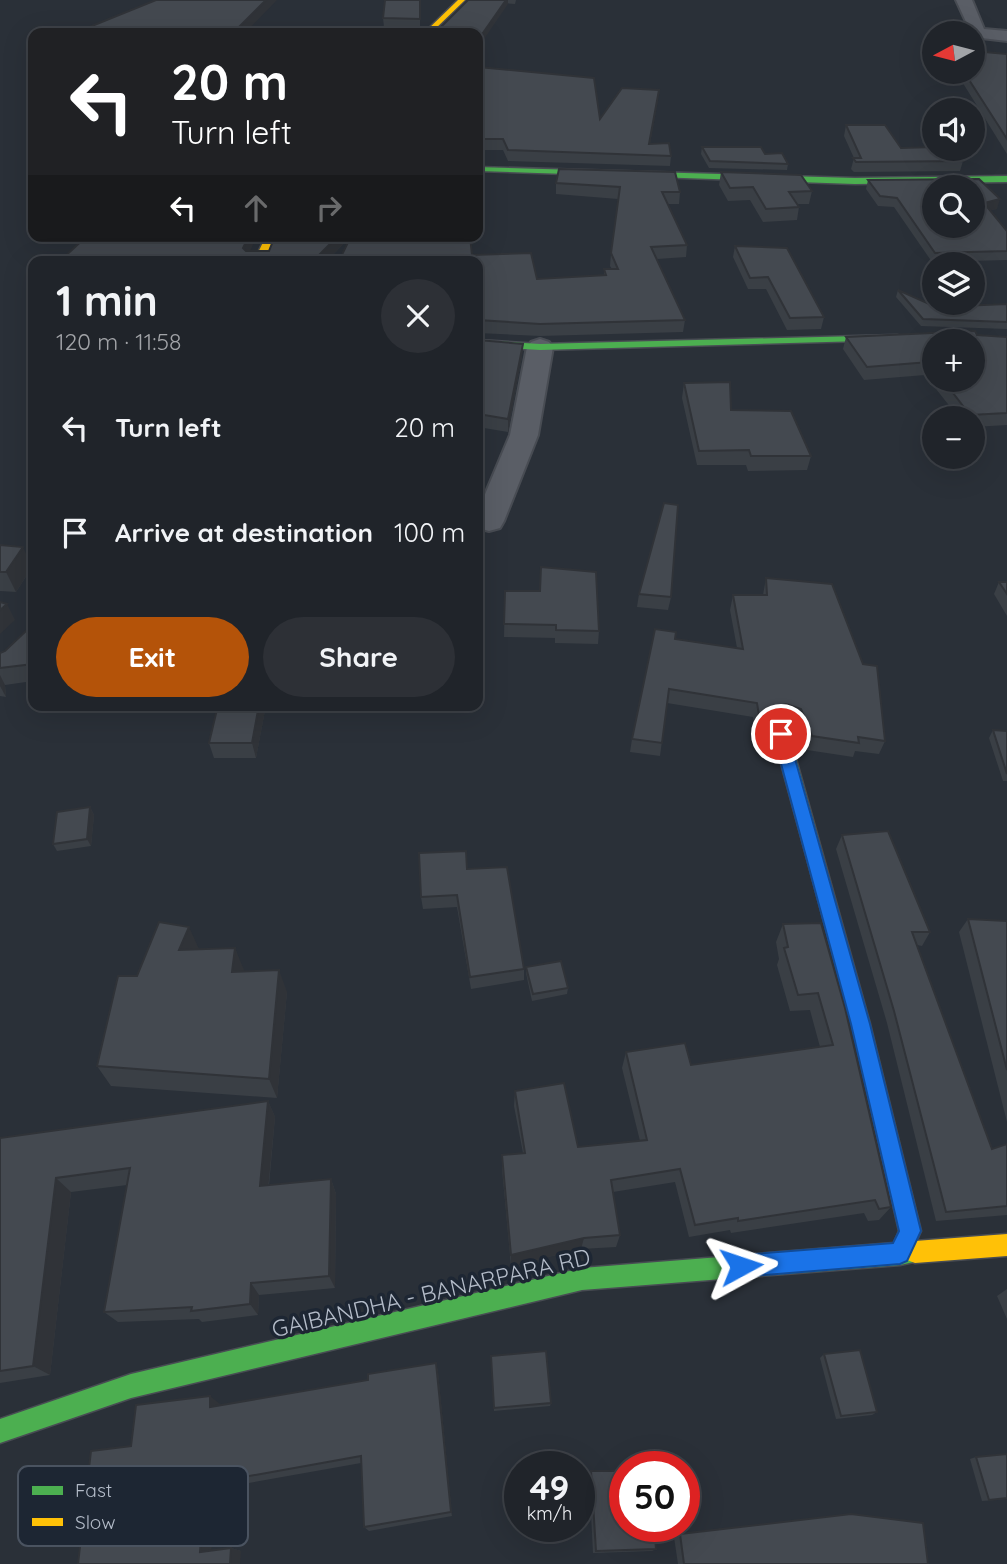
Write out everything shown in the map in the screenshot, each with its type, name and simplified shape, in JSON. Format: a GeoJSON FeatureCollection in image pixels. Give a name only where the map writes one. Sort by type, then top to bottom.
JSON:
{"type":"FeatureCollection","features":[{"type":"Feature","properties":{"kind":"street"},"geometry":{"type":"LineString","coordinates":[[432,28],[462,0]]}},
{"type":"Feature","properties":{"kind":"street"},"geometry":{"type":"LineString","coordinates":[[964,0],[978,33],[1007,36]]}},
{"type":"Feature","properties":{"kind":"street"},"geometry":{"type":"LineString","coordinates":[[483,169],[855,181],[1007,179]]}},
{"type":"Feature","properties":{"kind":"street"},"geometry":{"type":"LineString","coordinates":[[483,343],[540,347],[914,337]]}},
{"type":"Feature","properties":{"kind":"street"},"geometry":{"type":"LineString","coordinates":[[488,521],[524,435],[540,347]]}},
{"type":"Feature","properties":{"kind":"street"},"geometry":{"type":"LineString","coordinates":[[781,734],[861,1024],[910,1231],[900,1254]]}},
{"type":"Feature","properties":{"kind":"street","name":"GAIBANDHA - BANARPARA RD"},"geometry":{"type":"LineString","coordinates":[[0,1431],[131,1386],[582,1279],[1007,1245]]}},
{"type":"Feature","properties":{"kind":"building"},"geometry":{"type":"Polygon","coordinates":[[[156,0],[266,0],[238,28],[87,28],[156,0]]]}},
{"type":"Feature","properties":{"kind":"building"},"geometry":{"type":"Polygon","coordinates":[[[385,0],[420,0],[420,19],[383,18],[385,0]]]}},
{"type":"Feature","properties":{"kind":"building"},"geometry":{"type":"Polygon","coordinates":[[[468,0],[506,0],[483,33],[483,28],[440,28],[468,0]]]}},
{"type":"Feature","properties":{"kind":"building"},"geometry":{"type":"Polygon","coordinates":[[[985,52],[1007,54],[1007,139],[985,105],[985,98],[981,98],[972,84],[985,84],[985,52]]]}},
{"type":"Feature","properties":{"kind":"building"},"geometry":{"type":"Polygon","coordinates":[[[483,67],[594,78],[600,119],[622,88],[659,90],[649,144],[669,143],[671,156],[508,150],[503,139],[483,139],[483,67]]]}},
{"type":"Feature","properties":{"kind":"building"},"geometry":{"type":"Polygon","coordinates":[[[846,125],[885,125],[901,148],[922,147],[922,161],[963,161],[856,162],[853,158],[861,158],[846,125]]]}},
{"type":"Feature","properties":{"kind":"building"},"geometry":{"type":"Polygon","coordinates":[[[702,147],[761,147],[765,154],[782,153],[788,164],[710,161],[702,147]]]}},
{"type":"Feature","properties":{"kind":"building"},"geometry":{"type":"Polygon","coordinates":[[[559,169],[675,172],[680,192],[662,192],[687,245],[651,247],[685,320],[540,324],[483,320],[483,256],[341,256],[348,242],[471,242],[472,255],[531,253],[537,279],[606,275],[604,269],[618,269],[611,253],[620,187],[556,183],[559,169]]]}},
{"type":"Feature","properties":{"kind":"building"},"geometry":{"type":"Polygon","coordinates":[[[721,172],[801,175],[812,191],[789,192],[799,207],[766,209],[753,187],[730,188],[721,172]]]}},
{"type":"Feature","properties":{"kind":"building"},"geometry":{"type":"Polygon","coordinates":[[[868,180],[922,180],[922,234],[897,198],[880,196],[868,180]]]}},
{"type":"Feature","properties":{"kind":"building"},"geometry":{"type":"Polygon","coordinates":[[[985,185],[1000,199],[985,203],[985,185]]]}},
{"type":"Feature","properties":{"kind":"building"},"geometry":{"type":"Polygon","coordinates":[[[985,204],[1007,231],[1007,251],[934,252],[925,238],[985,238],[985,204]]]}},
{"type":"Feature","properties":{"kind":"building"},"geometry":{"type":"Polygon","coordinates":[[[80,242],[246,242],[243,248],[246,251],[269,251],[273,242],[332,242],[318,256],[65,256],[80,242]]]}},
{"type":"Feature","properties":{"kind":"building"},"geometry":{"type":"Polygon","coordinates":[[[735,246],[787,248],[824,317],[790,318],[768,277],[750,278],[735,246]]]}},
{"type":"Feature","properties":{"kind":"building"},"geometry":{"type":"Polygon","coordinates":[[[898,290],[922,301],[922,315],[985,315],[985,305],[1007,304],[1007,322],[923,319],[898,290]]]}},
{"type":"Feature","properties":{"kind":"building"},"geometry":{"type":"Polygon","coordinates":[[[922,333],[922,363],[867,367],[846,337],[922,333]]]}},
{"type":"Feature","properties":{"kind":"building"},"geometry":{"type":"Polygon","coordinates":[[[985,336],[1007,337],[1007,413],[985,414],[985,406],[963,406],[952,392],[985,392],[985,336]]]}},
{"type":"Feature","properties":{"kind":"building"},"geometry":{"type":"Polygon","coordinates":[[[483,340],[523,344],[508,419],[483,415],[483,340]]]}},
{"type":"Feature","properties":{"kind":"building"},"geometry":{"type":"Polygon","coordinates":[[[730,382],[731,410],[791,411],[811,456],[751,456],[749,450],[699,451],[684,383],[730,382]]]}},
{"type":"Feature","properties":{"kind":"building"},"geometry":{"type":"Polygon","coordinates":[[[664,503],[678,505],[671,597],[639,594],[664,503]]]}},
{"type":"Feature","properties":{"kind":"building"},"geometry":{"type":"Polygon","coordinates":[[[0,545],[23,547],[6,572],[0,572],[0,545]]]}},
{"type":"Feature","properties":{"kind":"building"},"geometry":{"type":"Polygon","coordinates":[[[541,567],[596,572],[599,631],[556,630],[556,625],[504,624],[505,591],[540,591],[541,567]]]}},
{"type":"Feature","properties":{"kind":"building"},"geometry":{"type":"Polygon","coordinates":[[[766,578],[832,584],[863,664],[877,666],[885,741],[858,737],[859,743],[812,736],[801,709],[786,704],[770,709],[764,719],[766,729],[761,728],[757,703],[669,689],[662,743],[632,739],[655,629],[676,632],[675,639],[743,649],[733,595],[767,595],[766,578]]]}},
{"type":"Feature","properties":{"kind":"building"},"geometry":{"type":"Polygon","coordinates":[[[999,582],[1007,582],[1007,594],[999,582]]]}},
{"type":"Feature","properties":{"kind":"building"},"geometry":{"type":"Polygon","coordinates":[[[28,607],[28,665],[0,668],[0,653],[27,630],[28,607]]]}},
{"type":"Feature","properties":{"kind":"building"},"geometry":{"type":"Polygon","coordinates":[[[217,711],[258,711],[252,743],[209,743],[217,711]]]}},
{"type":"Feature","properties":{"kind":"building"},"geometry":{"type":"Polygon","coordinates":[[[993,730],[1007,731],[1007,774],[993,730]]]}},
{"type":"Feature","properties":{"kind":"building"},"geometry":{"type":"Polygon","coordinates":[[[90,807],[87,839],[53,844],[57,812],[90,807]]]}},
{"type":"Feature","properties":{"kind":"building"},"geometry":{"type":"Polygon","coordinates":[[[888,831],[930,932],[912,932],[992,1149],[1007,1144],[1007,1206],[946,1212],[894,1011],[842,835],[888,831]]]}},
{"type":"Feature","properties":{"kind":"building"},"geometry":{"type":"Polygon","coordinates":[[[466,851],[467,869],[507,867],[524,969],[470,977],[457,895],[421,897],[419,853],[466,851]]]}},
{"type":"Feature","properties":{"kind":"building"},"geometry":{"type":"Polygon","coordinates":[[[968,919],[1007,921],[1007,1070],[968,919]]]}},
{"type":"Feature","properties":{"kind":"building"},"geometry":{"type":"Polygon","coordinates":[[[159,922],[189,927],[179,950],[235,948],[232,972],[279,970],[269,1079],[97,1066],[118,976],[137,976],[159,922]]]}},
{"type":"Feature","properties":{"kind":"building"},"geometry":{"type":"Polygon","coordinates":[[[821,923],[845,1008],[891,1207],[879,1209],[875,1200],[695,1225],[680,1169],[611,1180],[620,1235],[584,1238],[511,1255],[502,1155],[525,1153],[515,1091],[564,1083],[578,1147],[647,1140],[626,1052],[685,1043],[691,1065],[833,1045],[818,993],[798,995],[784,948],[788,947],[783,924],[821,923]]]}},
{"type":"Feature","properties":{"kind":"building"},"geometry":{"type":"Polygon","coordinates":[[[561,961],[568,988],[533,994],[526,967],[561,961]]]}},
{"type":"Feature","properties":{"kind":"building"},"geometry":{"type":"Polygon","coordinates":[[[268,1101],[260,1186],[331,1179],[329,1276],[251,1283],[250,1304],[191,1311],[192,1307],[104,1312],[130,1168],[56,1178],[33,1366],[0,1371],[0,1138],[268,1101]]]}},
{"type":"Feature","properties":{"kind":"building"},"geometry":{"type":"Polygon","coordinates":[[[860,1350],[877,1412],[841,1416],[824,1354],[860,1350]]]}},
{"type":"Feature","properties":{"kind":"building"},"geometry":{"type":"Polygon","coordinates":[[[546,1351],[551,1403],[494,1408],[491,1356],[546,1351]]]}},
{"type":"Feature","properties":{"kind":"building"},"geometry":{"type":"Polygon","coordinates":[[[436,1363],[451,1512],[364,1527],[361,1456],[248,1476],[248,1466],[89,1466],[91,1451],[131,1446],[136,1405],[210,1396],[210,1407],[368,1380],[368,1374],[436,1363]]]}},
{"type":"Feature","properties":{"kind":"building"},"geometry":{"type":"Polygon","coordinates":[[[1007,1454],[1007,1498],[989,1500],[976,1457],[1007,1454]]]}},
{"type":"Feature","properties":{"kind":"building"},"geometry":{"type":"Polygon","coordinates":[[[595,1471],[609,1471],[609,1542],[655,1542],[656,1549],[596,1551],[595,1471]]]}},
{"type":"Feature","properties":{"kind":"building"},"geometry":{"type":"Polygon","coordinates":[[[851,1514],[923,1523],[928,1564],[684,1564],[681,1542],[700,1542],[700,1532],[851,1514]]]}},
{"type":"Feature","properties":{"kind":"building"},"geometry":{"type":"Polygon","coordinates":[[[80,1546],[200,1546],[200,1552],[231,1548],[230,1564],[78,1564],[80,1546]]]}},
{"type":"Feature","properties":{"kind":"traffic: fast"},"geometry":{"type":"LineString","coordinates":[[483,169],[855,181],[1007,179]]}},
{"type":"Feature","properties":{"kind":"traffic: fast"},"geometry":{"type":"LineString","coordinates":[[483,343],[540,347],[897,338]]}},
{"type":"Feature","properties":{"kind":"traffic: fast"},"geometry":{"type":"LineString","coordinates":[[781,734],[861,1024],[910,1231],[900,1254]]}},
{"type":"Feature","properties":{"kind":"traffic: fast"},"geometry":{"type":"LineString","coordinates":[[0,1431],[131,1386],[582,1279],[915,1252]]}},
{"type":"Feature","properties":{"kind":"traffic: slow"},"geometry":{"type":"LineString","coordinates":[[432,28],[462,0]]}},
{"type":"Feature","properties":{"kind":"traffic: slow"},"geometry":{"type":"LineString","coordinates":[[261,256],[268,242]]}},
{"type":"Feature","properties":{"kind":"traffic: slow"},"geometry":{"type":"LineString","coordinates":[[915,1252],[1007,1245]]}},
{"type":"Feature","properties":{"kind":"route"},"geometry":{"type":"LineString","coordinates":[[741,1266],[900,1254],[910,1231],[861,1024],[781,734]]}}]}
